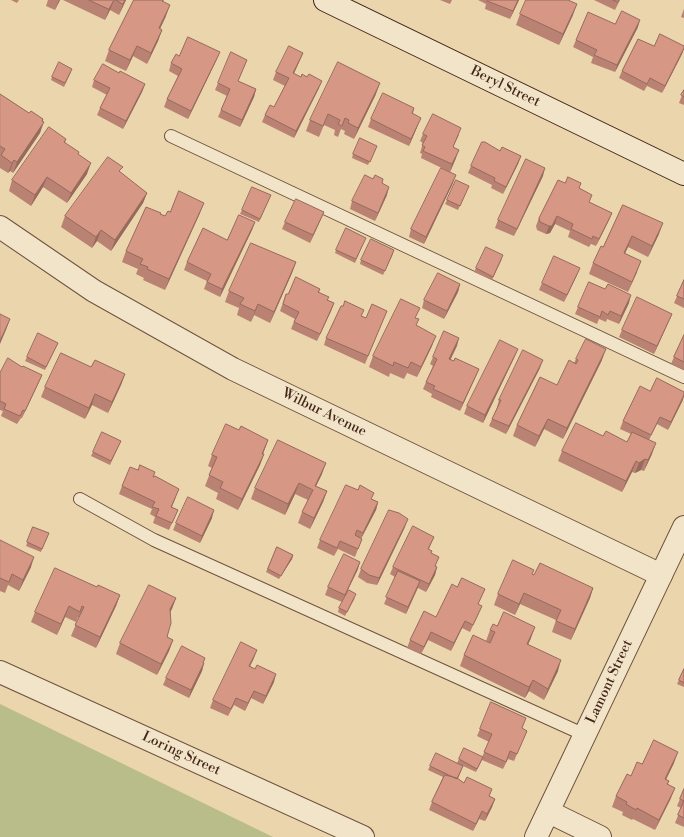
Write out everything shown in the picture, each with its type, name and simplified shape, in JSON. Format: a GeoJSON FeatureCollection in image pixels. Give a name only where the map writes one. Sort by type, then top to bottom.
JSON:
{"type":"FeatureCollection","features":[{"type":"Feature","properties":{"kind":"street","name":"Beryl Street"},"geometry":{"type":"LineString","coordinates":[[325,0],[684,174]]}},
{"type":"Feature","properties":{"kind":"street","name":"Wilbur Avenue"},"geometry":{"type":"LineString","coordinates":[[0,227],[94,291],[233,369],[661,575]]}},
{"type":"Feature","properties":{"kind":"street","name":"Lamont Street"},"geometry":{"type":"LineString","coordinates":[[536,837],[684,527]]}},
{"type":"Feature","properties":{"kind":"street","name":"Loring Street"},"geometry":{"type":"LineString","coordinates":[[0,672],[363,837]]}},
{"type":"Feature","properties":{"kind":"street"},"geometry":{"type":"LineString","coordinates":[[549,812],[600,837]]}},
{"type":"Feature","properties":{"kind":"lane"},"geometry":{"type":"LineString","coordinates":[[171,136],[684,377]]}},
{"type":"Feature","properties":{"kind":"lane"},"geometry":{"type":"LineString","coordinates":[[80,499],[154,540],[585,735]]}},
{"type":"Feature","properties":{"kind":"green space"},"geometry":{"type":"Polygon","coordinates":[[[0,704],[273,837],[0,837],[0,704]]]}},
{"type":"Feature","properties":{"kind":"building"},"geometry":{"type":"Polygon","coordinates":[[[89,0],[114,0],[109,9],[89,0]]]}},
{"type":"Feature","properties":{"kind":"building"},"geometry":{"type":"Polygon","coordinates":[[[116,0],[125,0],[123,4],[116,0]]]}},
{"type":"Feature","properties":{"kind":"building"},"geometry":{"type":"Polygon","coordinates":[[[134,0],[163,0],[162,1],[170,5],[159,28],[162,30],[151,53],[137,46],[130,60],[109,50],[134,0]]]}},
{"type":"Feature","properties":{"kind":"building"},"geometry":{"type":"Polygon","coordinates":[[[518,0],[513,11],[487,1],[518,0]]]}},
{"type":"Feature","properties":{"kind":"building"},"geometry":{"type":"Polygon","coordinates":[[[526,0],[568,0],[577,4],[563,34],[520,14],[526,0]]]}},
{"type":"Feature","properties":{"kind":"building"},"geometry":{"type":"Polygon","coordinates":[[[622,11],[640,20],[617,65],[594,55],[597,50],[576,40],[588,12],[615,24],[622,11]]]}},
{"type":"Feature","properties":{"kind":"building"},"geometry":{"type":"Polygon","coordinates":[[[660,34],[684,46],[665,86],[650,78],[647,84],[622,71],[638,39],[654,46],[660,34]]]}},
{"type":"Feature","properties":{"kind":"building"},"geometry":{"type":"Polygon","coordinates":[[[188,37],[220,52],[191,111],[167,99],[182,69],[171,63],[176,54],[179,56],[188,37]]]}},
{"type":"Feature","properties":{"kind":"building"},"geometry":{"type":"Polygon","coordinates":[[[289,46],[303,53],[293,73],[301,77],[302,74],[307,77],[309,74],[322,81],[296,131],[265,115],[270,105],[274,107],[289,78],[276,72],[289,46]]]}},
{"type":"Feature","properties":{"kind":"building"},"geometry":{"type":"Polygon","coordinates":[[[231,52],[247,60],[238,81],[256,89],[242,120],[221,110],[230,89],[218,83],[231,52]]]}},
{"type":"Feature","properties":{"kind":"building"},"geometry":{"type":"Polygon","coordinates":[[[59,62],[72,69],[65,83],[52,77],[59,62]]]}},
{"type":"Feature","properties":{"kind":"building"},"geometry":{"type":"Polygon","coordinates":[[[338,62],[380,83],[358,128],[348,123],[349,120],[345,118],[342,126],[338,124],[340,120],[328,114],[323,126],[310,120],[338,62]]]}},
{"type":"Feature","properties":{"kind":"building"},"geometry":{"type":"Polygon","coordinates":[[[103,64],[119,73],[120,71],[145,84],[126,121],[100,108],[110,88],[94,80],[103,64]]]}},
{"type":"Feature","properties":{"kind":"building"},"geometry":{"type":"Polygon","coordinates":[[[684,90],[684,97],[681,95],[684,90]]]}},
{"type":"Feature","properties":{"kind":"building"},"geometry":{"type":"Polygon","coordinates":[[[383,93],[414,108],[412,113],[421,118],[411,139],[371,119],[383,93]]]}},
{"type":"Feature","properties":{"kind":"building"},"geometry":{"type":"Polygon","coordinates":[[[0,94],[29,113],[31,111],[43,119],[42,121],[44,122],[17,162],[14,160],[12,163],[1,155],[5,149],[0,146],[0,94]]]}},
{"type":"Feature","properties":{"kind":"building"},"geometry":{"type":"Polygon","coordinates":[[[433,114],[461,128],[453,147],[459,150],[452,164],[423,151],[425,147],[422,145],[427,136],[423,134],[433,114]]]}},
{"type":"Feature","properties":{"kind":"building"},"geometry":{"type":"Polygon","coordinates":[[[49,127],[66,139],[64,142],[79,152],[78,154],[91,163],[71,193],[47,177],[35,195],[12,180],[49,127]]]}},
{"type":"Feature","properties":{"kind":"building"},"geometry":{"type":"Polygon","coordinates":[[[360,138],[377,146],[370,162],[353,154],[360,138]]]}},
{"type":"Feature","properties":{"kind":"building"},"geometry":{"type":"Polygon","coordinates":[[[482,142],[485,142],[500,151],[502,147],[521,156],[506,187],[494,181],[495,178],[471,166],[482,142]]]}},
{"type":"Feature","properties":{"kind":"building"},"geometry":{"type":"Polygon","coordinates":[[[108,157],[123,167],[119,171],[147,193],[115,240],[101,230],[96,237],[65,216],[108,157]]]}},
{"type":"Feature","properties":{"kind":"building"},"geometry":{"type":"Polygon","coordinates":[[[526,159],[545,168],[517,229],[498,220],[526,159]]]}},
{"type":"Feature","properties":{"kind":"building"},"geometry":{"type":"Polygon","coordinates":[[[441,168],[456,175],[426,237],[411,229],[441,168]]]}},
{"type":"Feature","properties":{"kind":"building"},"geometry":{"type":"Polygon","coordinates":[[[365,175],[373,179],[375,175],[383,179],[382,183],[389,187],[378,213],[352,201],[365,175]]]}},
{"type":"Feature","properties":{"kind":"building"},"geometry":{"type":"Polygon","coordinates":[[[568,177],[581,183],[579,188],[592,195],[589,202],[612,213],[599,239],[593,236],[592,239],[571,229],[573,224],[557,216],[552,226],[540,222],[539,218],[558,180],[565,183],[568,177]]]}},
{"type":"Feature","properties":{"kind":"building"},"geometry":{"type":"Polygon","coordinates":[[[456,180],[469,186],[460,206],[447,200],[456,180]]]}},
{"type":"Feature","properties":{"kind":"building"},"geometry":{"type":"Polygon","coordinates":[[[252,187],[271,195],[260,219],[242,210],[252,187]]]}},
{"type":"Feature","properties":{"kind":"building"},"geometry":{"type":"Polygon","coordinates":[[[179,191],[204,203],[169,279],[147,269],[148,267],[140,264],[143,259],[126,251],[146,207],[165,216],[168,211],[170,212],[179,191]]]}},
{"type":"Feature","properties":{"kind":"building"},"geometry":{"type":"Polygon","coordinates":[[[296,199],[324,212],[313,235],[285,222],[296,199]]]}},
{"type":"Feature","properties":{"kind":"building"},"geometry":{"type":"Polygon","coordinates":[[[623,205],[663,223],[652,246],[632,236],[624,253],[641,261],[632,282],[593,263],[601,246],[603,247],[623,205]]]}},
{"type":"Feature","properties":{"kind":"building"},"geometry":{"type":"Polygon","coordinates":[[[239,215],[255,222],[222,289],[207,282],[211,274],[187,262],[203,228],[227,240],[239,215]]]}},
{"type":"Feature","properties":{"kind":"building"},"geometry":{"type":"Polygon","coordinates":[[[346,228],[366,238],[356,259],[336,250],[346,228]]]}},
{"type":"Feature","properties":{"kind":"building"},"geometry":{"type":"Polygon","coordinates":[[[371,239],[394,250],[385,271],[361,260],[371,239]]]}},
{"type":"Feature","properties":{"kind":"building"},"geometry":{"type":"Polygon","coordinates":[[[251,243],[296,262],[274,312],[258,304],[255,311],[240,304],[244,298],[229,291],[251,243]]]}},
{"type":"Feature","properties":{"kind":"building"},"geometry":{"type":"Polygon","coordinates":[[[486,247],[503,255],[493,277],[476,268],[486,247]]]}},
{"type":"Feature","properties":{"kind":"building"},"geometry":{"type":"Polygon","coordinates":[[[554,256],[580,268],[567,295],[542,283],[554,256]]]}},
{"type":"Feature","properties":{"kind":"building"},"geometry":{"type":"Polygon","coordinates":[[[438,273],[460,284],[447,311],[424,300],[438,273]]]}},
{"type":"Feature","properties":{"kind":"building"},"geometry":{"type":"Polygon","coordinates":[[[296,277],[320,289],[318,292],[329,297],[327,300],[334,303],[320,334],[294,322],[299,312],[283,304],[286,294],[288,294],[296,277]]]}},
{"type":"Feature","properties":{"kind":"building"},"geometry":{"type":"Polygon","coordinates":[[[684,280],[684,299],[677,296],[684,280]]]}},
{"type":"Feature","properties":{"kind":"building"},"geometry":{"type":"Polygon","coordinates":[[[589,282],[605,289],[608,284],[631,295],[621,316],[610,311],[608,315],[602,311],[600,317],[578,307],[589,282]]]}},
{"type":"Feature","properties":{"kind":"building"},"geometry":{"type":"Polygon","coordinates":[[[637,297],[672,314],[657,346],[622,330],[637,297]]]}},
{"type":"Feature","properties":{"kind":"building"},"geometry":{"type":"Polygon","coordinates":[[[401,299],[420,308],[415,318],[419,319],[416,325],[436,336],[421,367],[411,362],[408,368],[394,362],[393,366],[373,356],[401,299]]]}},
{"type":"Feature","properties":{"kind":"building"},"geometry":{"type":"Polygon","coordinates":[[[345,301],[364,310],[361,316],[366,318],[372,304],[387,311],[368,356],[326,338],[341,306],[343,306],[345,301]]]}},
{"type":"Feature","properties":{"kind":"building"},"geometry":{"type":"Polygon","coordinates":[[[0,314],[10,319],[0,341],[0,314]]]}},
{"type":"Feature","properties":{"kind":"building"},"geometry":{"type":"Polygon","coordinates":[[[444,331],[459,338],[449,359],[454,361],[455,358],[479,369],[463,403],[433,389],[435,386],[426,382],[437,359],[433,357],[444,331]]]}},
{"type":"Feature","properties":{"kind":"building"},"geometry":{"type":"Polygon","coordinates":[[[38,333],[58,343],[46,367],[27,357],[38,333]]]}},
{"type":"Feature","properties":{"kind":"building"},"geometry":{"type":"Polygon","coordinates":[[[684,335],[684,362],[674,357],[684,335]]]}},
{"type":"Feature","properties":{"kind":"building"},"geometry":{"type":"Polygon","coordinates":[[[586,339],[606,349],[567,428],[548,419],[539,436],[517,425],[540,377],[557,385],[569,360],[576,364],[578,360],[576,359],[586,339]]]}},
{"type":"Feature","properties":{"kind":"building"},"geometry":{"type":"Polygon","coordinates":[[[500,340],[518,349],[485,415],[467,406],[500,340]]]}},
{"type":"Feature","properties":{"kind":"building"},"geometry":{"type":"Polygon","coordinates":[[[523,350],[543,360],[509,426],[492,419],[501,400],[499,400],[523,350]]]}},
{"type":"Feature","properties":{"kind":"building"},"geometry":{"type":"Polygon","coordinates":[[[61,353],[91,367],[95,360],[125,374],[112,402],[95,394],[89,408],[45,387],[61,353]]]}},
{"type":"Feature","properties":{"kind":"building"},"geometry":{"type":"Polygon","coordinates":[[[8,358],[22,367],[23,366],[42,375],[25,411],[23,410],[20,416],[4,409],[6,404],[0,401],[0,373],[8,358]]]}},
{"type":"Feature","properties":{"kind":"building"},"geometry":{"type":"Polygon","coordinates":[[[657,378],[684,392],[684,395],[671,422],[660,417],[651,435],[623,421],[640,386],[650,391],[657,378]]]}},
{"type":"Feature","properties":{"kind":"building"},"geometry":{"type":"Polygon","coordinates":[[[576,423],[603,436],[606,431],[627,442],[632,432],[656,443],[648,460],[645,459],[639,463],[636,461],[626,481],[562,451],[576,423]]]}},
{"type":"Feature","properties":{"kind":"building"},"geometry":{"type":"Polygon","coordinates":[[[226,424],[239,430],[241,426],[268,440],[262,454],[264,454],[242,499],[220,488],[223,482],[209,475],[217,457],[212,455],[226,424]]]}},
{"type":"Feature","properties":{"kind":"building"},"geometry":{"type":"Polygon","coordinates":[[[102,432],[121,441],[111,461],[93,452],[102,432]]]}},
{"type":"Feature","properties":{"kind":"building"},"geometry":{"type":"Polygon","coordinates":[[[278,440],[326,463],[315,486],[327,491],[314,518],[302,512],[313,490],[299,483],[288,504],[255,488],[278,440]]]}},
{"type":"Feature","properties":{"kind":"building"},"geometry":{"type":"Polygon","coordinates":[[[140,465],[155,472],[153,477],[155,476],[179,489],[171,507],[178,510],[172,523],[156,516],[159,509],[152,507],[155,502],[122,486],[130,467],[138,470],[140,465]]]}},
{"type":"Feature","properties":{"kind":"building"},"geometry":{"type":"Polygon","coordinates":[[[346,485],[358,490],[360,485],[374,493],[371,499],[378,502],[363,533],[357,530],[355,535],[362,539],[358,549],[340,541],[337,548],[320,540],[346,485]]]}},
{"type":"Feature","properties":{"kind":"building"},"geometry":{"type":"Polygon","coordinates":[[[188,497],[214,510],[202,536],[176,523],[188,497]]]}},
{"type":"Feature","properties":{"kind":"building"},"geometry":{"type":"Polygon","coordinates":[[[389,510],[399,513],[408,519],[379,578],[369,575],[361,569],[389,510]]]}},
{"type":"Feature","properties":{"kind":"building"},"geometry":{"type":"Polygon","coordinates":[[[413,526],[434,537],[428,549],[432,551],[431,553],[439,557],[435,566],[437,567],[429,584],[393,567],[413,526]]]}},
{"type":"Feature","properties":{"kind":"building"},"geometry":{"type":"Polygon","coordinates":[[[33,527],[49,533],[42,549],[27,542],[33,527]]]}},
{"type":"Feature","properties":{"kind":"building"},"geometry":{"type":"Polygon","coordinates":[[[0,540],[34,557],[23,580],[12,574],[9,582],[0,578],[0,540]]]}},
{"type":"Feature","properties":{"kind":"building"},"geometry":{"type":"Polygon","coordinates":[[[277,547],[293,555],[281,576],[268,569],[277,547]]]}},
{"type":"Feature","properties":{"kind":"building"},"geometry":{"type":"Polygon","coordinates":[[[344,554],[360,562],[345,595],[328,587],[344,554]]]}},
{"type":"Feature","properties":{"kind":"building"},"geometry":{"type":"Polygon","coordinates":[[[513,560],[534,570],[532,574],[534,575],[540,563],[593,588],[575,629],[556,621],[561,610],[524,593],[519,604],[498,594],[513,560]]]}},
{"type":"Feature","properties":{"kind":"building"},"geometry":{"type":"Polygon","coordinates":[[[55,568],[97,587],[98,585],[120,595],[100,637],[75,625],[84,607],[82,606],[80,612],[69,606],[61,624],[35,612],[55,568]]]}},
{"type":"Feature","properties":{"kind":"building"},"geometry":{"type":"Polygon","coordinates":[[[398,571],[420,581],[408,607],[386,597],[398,571]]]}},
{"type":"Feature","properties":{"kind":"building"},"geometry":{"type":"Polygon","coordinates":[[[462,578],[485,589],[478,604],[482,606],[473,625],[465,621],[454,643],[431,632],[424,647],[410,640],[424,611],[436,617],[452,584],[457,587],[462,578]]]}},
{"type":"Feature","properties":{"kind":"building"},"geometry":{"type":"Polygon","coordinates":[[[149,585],[176,598],[170,609],[171,623],[167,637],[173,640],[161,664],[120,643],[149,585]]]}},
{"type":"Feature","properties":{"kind":"building"},"geometry":{"type":"Polygon","coordinates":[[[349,590],[356,594],[347,612],[339,608],[349,590]]]}},
{"type":"Feature","properties":{"kind":"building"},"geometry":{"type":"Polygon","coordinates":[[[504,612],[535,627],[527,644],[561,660],[548,689],[533,680],[529,687],[464,655],[473,635],[490,643],[495,632],[490,630],[493,624],[497,626],[504,612]]]}},
{"type":"Feature","properties":{"kind":"building"},"geometry":{"type":"Polygon","coordinates":[[[241,642],[257,650],[249,666],[255,669],[257,665],[276,674],[266,696],[254,691],[248,703],[236,698],[231,709],[213,700],[241,642]]]}},
{"type":"Feature","properties":{"kind":"building"},"geometry":{"type":"Polygon","coordinates":[[[182,646],[205,658],[191,690],[166,678],[182,646]]]}},
{"type":"Feature","properties":{"kind":"building"},"geometry":{"type":"Polygon","coordinates":[[[684,669],[684,683],[679,680],[684,669]]]}},
{"type":"Feature","properties":{"kind":"building"},"geometry":{"type":"Polygon","coordinates":[[[491,702],[526,718],[522,728],[527,731],[517,754],[510,751],[506,762],[484,752],[492,734],[480,729],[491,702]]]}},
{"type":"Feature","properties":{"kind":"building"},"geometry":{"type":"Polygon","coordinates":[[[654,740],[678,752],[665,779],[669,781],[667,784],[675,788],[659,820],[637,808],[636,810],[626,804],[627,802],[616,796],[627,774],[631,776],[637,762],[642,764],[654,740]]]}},
{"type":"Feature","properties":{"kind":"building"},"geometry":{"type":"Polygon","coordinates":[[[464,748],[483,757],[477,769],[459,759],[464,748]]]}},
{"type":"Feature","properties":{"kind":"building"},"geometry":{"type":"Polygon","coordinates":[[[436,753],[463,766],[457,779],[430,766],[436,753]]]}},
{"type":"Feature","properties":{"kind":"building"},"geometry":{"type":"Polygon","coordinates":[[[445,775],[457,778],[464,783],[467,777],[492,789],[489,796],[495,799],[487,814],[482,811],[476,824],[432,802],[445,775]]]}},
{"type":"Feature","properties":{"kind":"building"},"geometry":{"type":"Polygon","coordinates":[[[684,789],[684,801],[680,799],[684,789]]]}},
{"type":"Feature","properties":{"kind":"building"},"geometry":{"type":"Polygon","coordinates":[[[684,801],[684,818],[678,815],[684,801]]]}}]}
